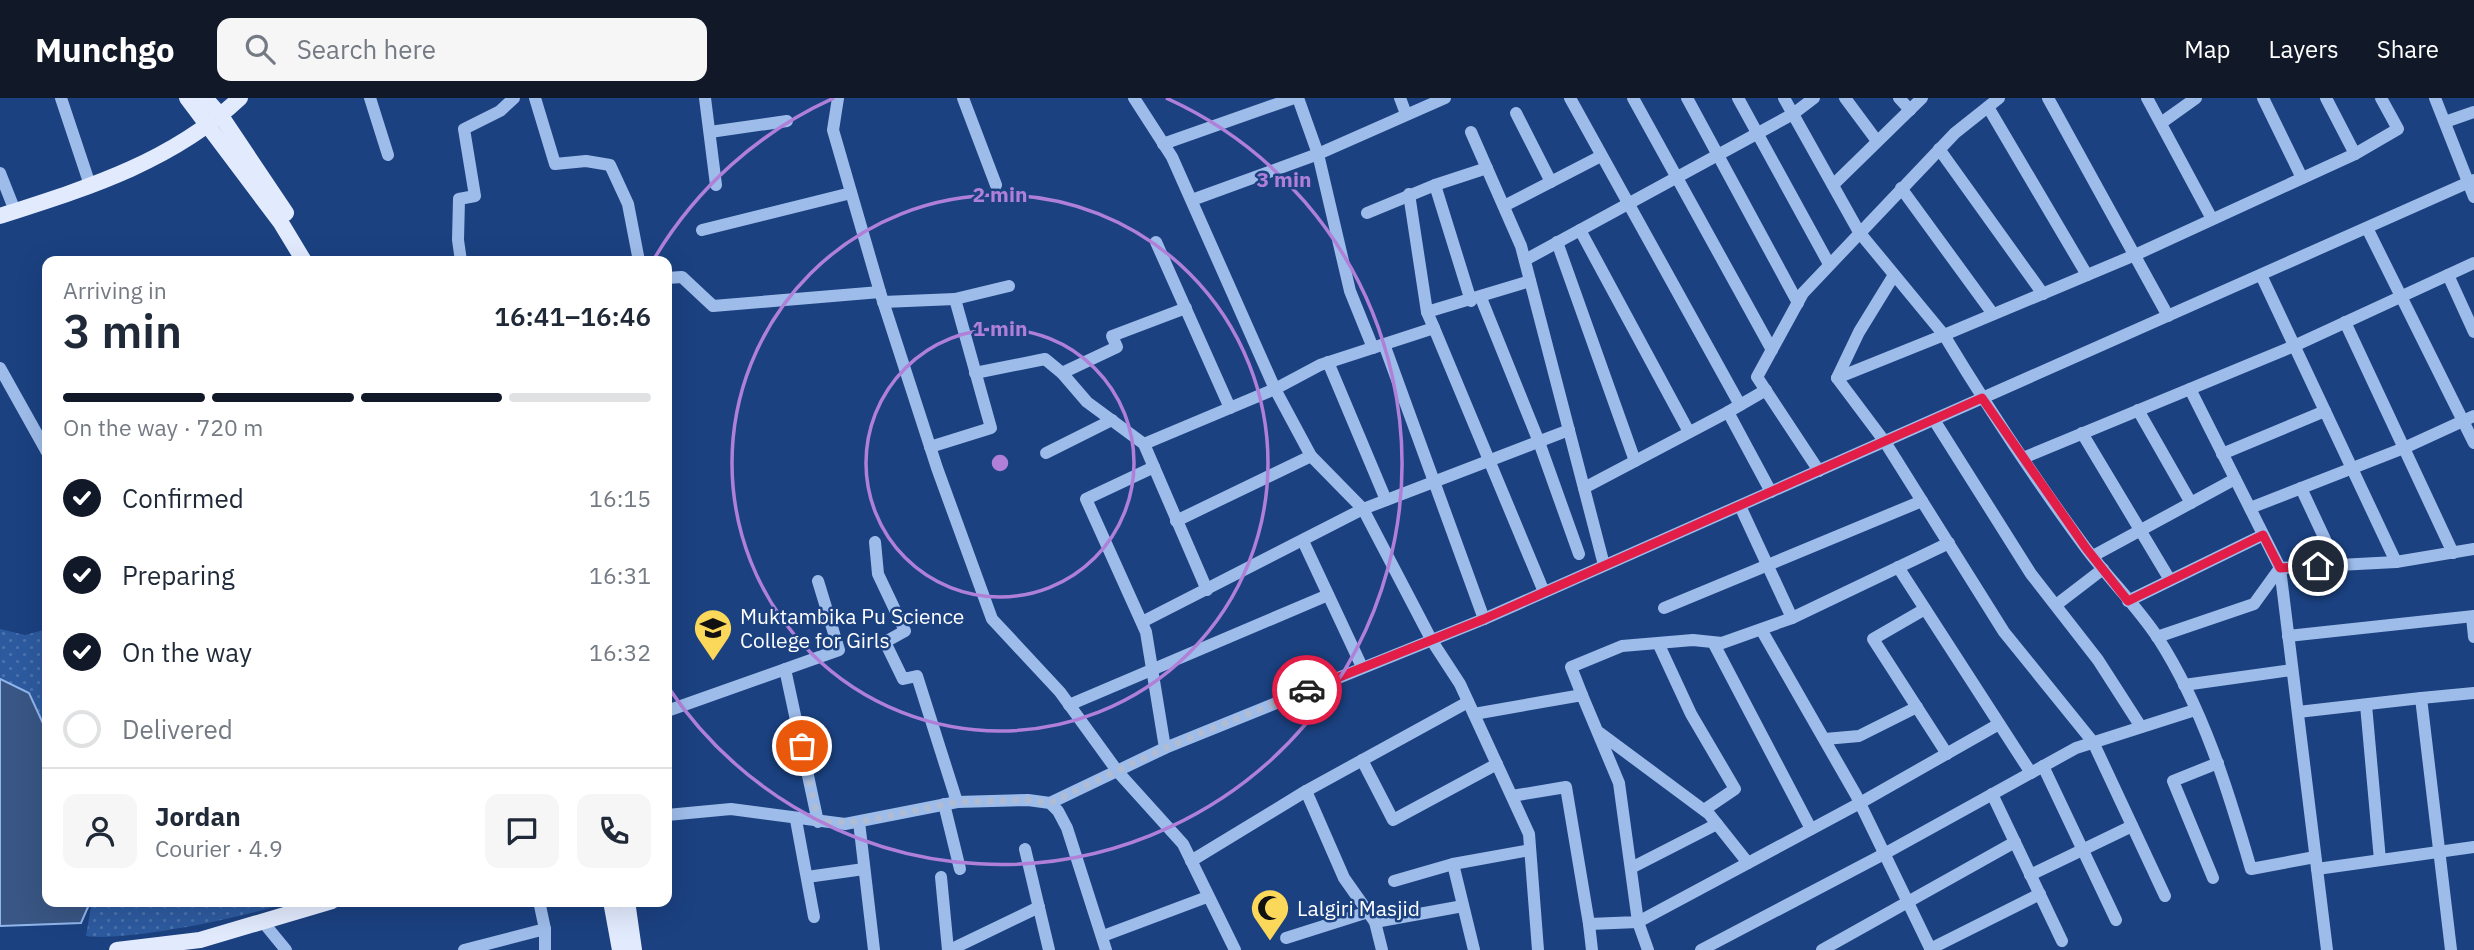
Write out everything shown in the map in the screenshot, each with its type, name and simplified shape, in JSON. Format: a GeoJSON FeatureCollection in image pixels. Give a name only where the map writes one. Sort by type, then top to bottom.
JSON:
{"type":"FeatureCollection","features":[{"type":"Feature","properties":{"kind":"main road"},"geometry":{"type":"LineString","coordinates":[[187,98],[215,121],[312,256]]}},
{"type":"Feature","properties":{"kind":"main road"},"geometry":{"type":"LineString","coordinates":[[205,98],[215,121],[301,256]]}},
{"type":"Feature","properties":{"kind":"main road"},"geometry":{"type":"LineString","coordinates":[[7,213],[90,185],[166,154],[215,121],[240,98]]}},
{"type":"Feature","properties":{"kind":"main road"},"geometry":{"type":"LineString","coordinates":[[117,950],[200,940],[263,922],[300,907]]}},
{"type":"Feature","properties":{"kind":"main road"},"geometry":{"type":"LineString","coordinates":[[612,907],[620,950]]}},
{"type":"Feature","properties":{"kind":"main road"},"geometry":{"type":"LineString","coordinates":[[627,907],[634,950]]}},
{"type":"Feature","properties":{"kind":"street"},"geometry":{"type":"LineString","coordinates":[[61,98],[90,185]]}},
{"type":"Feature","properties":{"kind":"street"},"geometry":{"type":"LineString","coordinates":[[370,98],[388,155]]}},
{"type":"Feature","properties":{"kind":"street"},"geometry":{"type":"LineString","coordinates":[[460,256],[457,240],[459,199],[475,196],[464,129],[500,111],[514,98]]}},
{"type":"Feature","properties":{"kind":"street"},"geometry":{"type":"LineString","coordinates":[[535,98],[555,164],[586,161],[610,165],[628,204],[638,256]]}},
{"type":"Feature","properties":{"kind":"street"},"geometry":{"type":"LineString","coordinates":[[705,98],[716,185]]}},
{"type":"Feature","properties":{"kind":"street"},"geometry":{"type":"LineString","coordinates":[[838,98],[833,130],[882,297],[930,447],[992,619],[1069,705],[1118,772],[1183,844],[1235,950]]}},
{"type":"Feature","properties":{"kind":"street"},"geometry":{"type":"LineString","coordinates":[[963,98],[996,184]]}},
{"type":"Feature","properties":{"kind":"street"},"geometry":{"type":"LineString","coordinates":[[1134,98],[1163,144],[1192,200],[1275,389],[1311,456],[1363,509],[1432,641],[1468,702],[1529,834],[1538,950]]}},
{"type":"Feature","properties":{"kind":"street"},"geometry":{"type":"LineString","coordinates":[[1163,144],[1296,98],[1318,154],[1350,290],[1378,346],[1435,481],[1484,619]]}},
{"type":"Feature","properties":{"kind":"street"},"geometry":{"type":"LineString","coordinates":[[1400,98],[1406,114]]}},
{"type":"Feature","properties":{"kind":"street"},"geometry":{"type":"LineString","coordinates":[[1192,200],[1318,154],[1445,98]]}},
{"type":"Feature","properties":{"kind":"street"},"geometry":{"type":"LineString","coordinates":[[1570,98],[1734,408],[1771,492]]}},
{"type":"Feature","properties":{"kind":"street"},"geometry":{"type":"LineString","coordinates":[[1633,98],[1772,350]]}},
{"type":"Feature","properties":{"kind":"street"},"geometry":{"type":"LineString","coordinates":[[1687,98],[1798,303]]}},
{"type":"Feature","properties":{"kind":"street"},"geometry":{"type":"LineString","coordinates":[[1738,98],[1829,264]]}},
{"type":"Feature","properties":{"kind":"street"},"geometry":{"type":"LineString","coordinates":[[1784,98],[1859,232],[1944,335],[2023,458],[2093,556],[2157,637],[2184,685],[2218,764],[2251,869],[2380,860],[2474,847]]}},
{"type":"Feature","properties":{"kind":"street"},"geometry":{"type":"LineString","coordinates":[[1525,260],[1793,114],[1814,98]]}},
{"type":"Feature","properties":{"kind":"street"},"geometry":{"type":"LineString","coordinates":[[1844,98],[1877,142]]}},
{"type":"Feature","properties":{"kind":"street"},"geometry":{"type":"LineString","coordinates":[[1899,98],[1910,110]]}},
{"type":"Feature","properties":{"kind":"street"},"geometry":{"type":"LineString","coordinates":[[1833,185],[1922,98]]}},
{"type":"Feature","properties":{"kind":"street"},"geometry":{"type":"LineString","coordinates":[[1819,471],[1757,377],[1798,303],[1829,264],[1939,149],[2000,98]]}},
{"type":"Feature","properties":{"kind":"street"},"geometry":{"type":"LineString","coordinates":[[2048,98],[2168,316]]}},
{"type":"Feature","properties":{"kind":"street"},"geometry":{"type":"LineString","coordinates":[[2147,98],[2212,219]]}},
{"type":"Feature","properties":{"kind":"street"},"geometry":{"type":"LineString","coordinates":[[2161,122],[2196,98]]}},
{"type":"Feature","properties":{"kind":"street"},"geometry":{"type":"LineString","coordinates":[[2263,98],[2302,178]]}},
{"type":"Feature","properties":{"kind":"street"},"geometry":{"type":"LineString","coordinates":[[2326,98],[2355,154]]}},
{"type":"Feature","properties":{"kind":"street"},"geometry":{"type":"LineString","coordinates":[[1837,378],[2135,255],[2355,154],[2398,129],[2381,98]]}},
{"type":"Feature","properties":{"kind":"street"},"geometry":{"type":"LineString","coordinates":[[2435,98],[2471,181],[2474,198]]}},
{"type":"Feature","properties":{"kind":"street"},"geometry":{"type":"LineString","coordinates":[[1989,107],[2087,275]]}},
{"type":"Feature","properties":{"kind":"street"},"geometry":{"type":"LineString","coordinates":[[2445,122],[2474,112]]}},
{"type":"Feature","properties":{"kind":"street"},"geometry":{"type":"LineString","coordinates":[[1516,113],[1551,182]]}},
{"type":"Feature","properties":{"kind":"street"},"geometry":{"type":"LineString","coordinates":[[709,132],[787,121]]}},
{"type":"Feature","properties":{"kind":"street"},"geometry":{"type":"LineString","coordinates":[[1471,132],[1525,260],[1604,565]]}},
{"type":"Feature","properties":{"kind":"street"},"geometry":{"type":"LineString","coordinates":[[1939,149],[2043,294]]}},
{"type":"Feature","properties":{"kind":"street"},"geometry":{"type":"LineString","coordinates":[[1504,206],[1601,156]]}},
{"type":"Feature","properties":{"kind":"street"},"geometry":{"type":"LineString","coordinates":[[1367,213],[1409,194],[1487,168]]}},
{"type":"Feature","properties":{"kind":"street"},"geometry":{"type":"LineString","coordinates":[[0,173],[7,213]]}},
{"type":"Feature","properties":{"kind":"street"},"geometry":{"type":"LineString","coordinates":[[672,815],[732,809],[796,820],[859,822],[951,803],[1028,800],[1050,803],[1165,748],[1484,619],[2471,181]]}},
{"type":"Feature","properties":{"kind":"street"},"geometry":{"type":"LineString","coordinates":[[1435,186],[1476,299],[1539,442],[1579,554]]}},
{"type":"Feature","properties":{"kind":"street"},"geometry":{"type":"LineString","coordinates":[[1901,188],[1993,314]]}},
{"type":"Feature","properties":{"kind":"street"},"geometry":{"type":"LineString","coordinates":[[702,230],[851,192]]}},
{"type":"Feature","properties":{"kind":"street"},"geometry":{"type":"LineString","coordinates":[[1409,194],[1427,312],[1544,592]]}},
{"type":"Feature","properties":{"kind":"street"},"geometry":{"type":"LineString","coordinates":[[2367,228],[2468,418],[2474,443]]}},
{"type":"Feature","properties":{"kind":"street"},"geometry":{"type":"LineString","coordinates":[[1580,230],[1689,432]]}},
{"type":"Feature","properties":{"kind":"street"},"geometry":{"type":"LineString","coordinates":[[1156,242],[1230,408]]}},
{"type":"Feature","properties":{"kind":"street"},"geometry":{"type":"LineString","coordinates":[[1557,242],[1635,461]]}},
{"type":"Feature","properties":{"kind":"street"},"geometry":{"type":"LineString","coordinates":[[2023,458],[2294,346],[2474,263]]}},
{"type":"Feature","properties":{"kind":"street"},"geometry":{"type":"LineString","coordinates":[[1837,378],[1858,332],[1894,275]]}},
{"type":"Feature","properties":{"kind":"street"},"geometry":{"type":"LineString","coordinates":[[2261,275],[2396,562]]}},
{"type":"Feature","properties":{"kind":"street"},"geometry":{"type":"LineString","coordinates":[[2448,275],[2474,332]]}},
{"type":"Feature","properties":{"kind":"street"},"geometry":{"type":"LineString","coordinates":[[672,278],[682,277],[713,306],[882,297],[955,299],[1009,286]]}},
{"type":"Feature","properties":{"kind":"street"},"geometry":{"type":"LineString","coordinates":[[1427,312],[1530,281]]}},
{"type":"Feature","properties":{"kind":"street"},"geometry":{"type":"LineString","coordinates":[[930,447],[991,428],[955,299]]}},
{"type":"Feature","properties":{"kind":"street"},"geometry":{"type":"LineString","coordinates":[[1062,373],[1117,347],[1112,336],[1186,308]]}},
{"type":"Feature","properties":{"kind":"street"},"geometry":{"type":"LineString","coordinates":[[2345,322],[2453,553]]}},
{"type":"Feature","properties":{"kind":"street"},"geometry":{"type":"LineString","coordinates":[[1144,444],[1275,389],[1328,362],[1434,328]]}},
{"type":"Feature","properties":{"kind":"street"},"geometry":{"type":"LineString","coordinates":[[975,373],[1045,359],[1062,373],[1087,402],[1144,444],[1207,590]]}},
{"type":"Feature","properties":{"kind":"street"},"geometry":{"type":"LineString","coordinates":[[1328,362],[1386,500]]}},
{"type":"Feature","properties":{"kind":"street"},"geometry":{"type":"LineString","coordinates":[[0,368],[42,443]]}},
{"type":"Feature","properties":{"kind":"street"},"geometry":{"type":"LineString","coordinates":[[1837,378],[1885,442],[2004,632],[2093,742],[2165,896]]}},
{"type":"Feature","properties":{"kind":"street"},"geometry":{"type":"LineString","coordinates":[[2190,389],[2280,568],[2327,950]]}},
{"type":"Feature","properties":{"kind":"street"},"geometry":{"type":"LineString","coordinates":[[1584,488],[1766,390]]}},
{"type":"Feature","properties":{"kind":"street"},"geometry":{"type":"LineString","coordinates":[[2138,410],[2191,503]]}},
{"type":"Feature","properties":{"kind":"street"},"geometry":{"type":"LineString","coordinates":[[2222,454],[2325,411]]}},
{"type":"Feature","properties":{"kind":"street"},"geometry":{"type":"LineString","coordinates":[[2250,508],[2404,448],[2468,418]]}},
{"type":"Feature","properties":{"kind":"street"},"geometry":{"type":"LineString","coordinates":[[1046,453],[1112,420]]}},
{"type":"Feature","properties":{"kind":"street"},"geometry":{"type":"LineString","coordinates":[[1934,420],[2031,574],[2098,660],[2141,727]]}},
{"type":"Feature","properties":{"kind":"street"},"geometry":{"type":"LineString","coordinates":[[1142,622],[1363,509],[1569,430]]}},
{"type":"Feature","properties":{"kind":"street"},"geometry":{"type":"LineString","coordinates":[[2082,433],[2170,580]]}},
{"type":"Feature","properties":{"kind":"street"},"geometry":{"type":"LineString","coordinates":[[1176,521],[1311,456]]}},
{"type":"Feature","properties":{"kind":"street"},"geometry":{"type":"LineString","coordinates":[[1154,467],[1086,499],[1142,622],[1165,748]]}},
{"type":"Feature","properties":{"kind":"street"},"geometry":{"type":"LineString","coordinates":[[2093,556],[2235,479]]}},
{"type":"Feature","properties":{"kind":"street"},"geometry":{"type":"LineString","coordinates":[[2301,488],[2337,565]]}},
{"type":"Feature","properties":{"kind":"street"},"geometry":{"type":"LineString","coordinates":[[1664,608],[1922,500]]}},
{"type":"Feature","properties":{"kind":"street"},"geometry":{"type":"LineString","coordinates":[[1740,506],[1792,618]]}},
{"type":"Feature","properties":{"kind":"street"},"geometry":{"type":"LineString","coordinates":[[2128,601],[2263,535]]}},
{"type":"Feature","properties":{"kind":"street"},"geometry":{"type":"LineString","coordinates":[[1303,541],[1362,667]]}},
{"type":"Feature","properties":{"kind":"street"},"geometry":{"type":"LineString","coordinates":[[875,542],[878,574],[905,631],[886,642],[903,679],[917,676],[951,803],[960,869]]}},
{"type":"Feature","properties":{"kind":"street"},"geometry":{"type":"LineString","coordinates":[[1648,950],[1638,922],[1619,783],[1571,667],[1622,646],[1693,640],[1714,644],[1762,631],[1949,543]]}},
{"type":"Feature","properties":{"kind":"street"},"geometry":{"type":"LineString","coordinates":[[2280,568],[2396,562],[2474,549]]}},
{"type":"Feature","properties":{"kind":"street"},"geometry":{"type":"LineString","coordinates":[[1898,567],[2031,773]]}},
{"type":"Feature","properties":{"kind":"street"},"geometry":{"type":"LineString","coordinates":[[2157,637],[2254,604],[2280,568]]}},
{"type":"Feature","properties":{"kind":"street"},"geometry":{"type":"LineString","coordinates":[[2056,606],[2103,569]]}},
{"type":"Feature","properties":{"kind":"street"},"geometry":{"type":"LineString","coordinates":[[672,709],[839,650],[818,581]]}},
{"type":"Feature","properties":{"kind":"street"},"geometry":{"type":"LineString","coordinates":[[1069,705],[1328,595]]}},
{"type":"Feature","properties":{"kind":"street"},"geometry":{"type":"LineString","coordinates":[[1925,609],[1873,639],[1947,754]]}},
{"type":"Feature","properties":{"kind":"street"},"geometry":{"type":"LineString","coordinates":[[2288,636],[2473,616],[2474,637]]}},
{"type":"Feature","properties":{"kind":"street"},"geometry":{"type":"LineString","coordinates":[[1762,631],[1860,803],[1930,950],[2040,894]]}},
{"type":"Feature","properties":{"kind":"street"},"geometry":{"type":"LineString","coordinates":[[1714,644],[1811,830]]}},
{"type":"Feature","properties":{"kind":"street"},"geometry":{"type":"LineString","coordinates":[[1658,645],[1691,714],[1735,789],[1704,810]]}},
{"type":"Feature","properties":{"kind":"street"},"geometry":{"type":"LineString","coordinates":[[785,669],[818,822]]}},
{"type":"Feature","properties":{"kind":"street"},"geometry":{"type":"LineString","coordinates":[[2184,685],[2292,670]]}},
{"type":"Feature","properties":{"kind":"street"},"geometry":{"type":"LineString","coordinates":[[2298,712],[2474,693]]}},
{"type":"Feature","properties":{"kind":"street"},"geometry":{"type":"LineString","coordinates":[[1474,715],[1582,695]]}},
{"type":"Feature","properties":{"kind":"street"},"geometry":{"type":"LineString","coordinates":[[2421,698],[2437,852],[2451,950]]}},
{"type":"Feature","properties":{"kind":"street"},"geometry":{"type":"LineString","coordinates":[[1191,861],[1306,791],[1468,702]]}},
{"type":"Feature","properties":{"kind":"street"},"geometry":{"type":"LineString","coordinates":[[2366,705],[2380,860]]}},
{"type":"Feature","properties":{"kind":"street"},"geometry":{"type":"LineString","coordinates":[[1825,739],[1859,736],[1917,707]]}},
{"type":"Feature","properties":{"kind":"street"},"geometry":{"type":"LineString","coordinates":[[1701,950],[1884,854],[2043,766],[2093,742],[2195,710]]}},
{"type":"Feature","properties":{"kind":"street"},"geometry":{"type":"LineString","coordinates":[[1589,924],[1638,922],[1811,830],[1999,724]]}},
{"type":"Feature","properties":{"kind":"street"},"geometry":{"type":"LineString","coordinates":[[1597,731],[1704,810],[1748,863]]}},
{"type":"Feature","properties":{"kind":"street"},"geometry":{"type":"LineString","coordinates":[[1362,760],[1393,820],[1497,764]]}},
{"type":"Feature","properties":{"kind":"street"},"geometry":{"type":"LineString","coordinates":[[2213,878],[2173,781],[2218,764]]}},
{"type":"Feature","properties":{"kind":"street"},"geometry":{"type":"LineString","coordinates":[[2043,766],[2116,919]]}},
{"type":"Feature","properties":{"kind":"street"},"geometry":{"type":"LineString","coordinates":[[1511,796],[1566,787],[1592,950]]}},
{"type":"Feature","properties":{"kind":"street"},"geometry":{"type":"LineString","coordinates":[[1306,791],[1344,878],[1372,917],[1382,950]]}},
{"type":"Feature","properties":{"kind":"street"},"geometry":{"type":"LineString","coordinates":[[1992,794],[2062,941]]}},
{"type":"Feature","properties":{"kind":"street"},"geometry":{"type":"LineString","coordinates":[[1050,803],[1058,811],[1067,828],[1106,950]]}},
{"type":"Feature","properties":{"kind":"street"},"geometry":{"type":"LineString","coordinates":[[796,820],[814,918]]}},
{"type":"Feature","properties":{"kind":"street"},"geometry":{"type":"LineString","coordinates":[[859,822],[874,950]]}},
{"type":"Feature","properties":{"kind":"street"},"geometry":{"type":"LineString","coordinates":[[1631,868],[1717,824]]}},
{"type":"Feature","properties":{"kind":"street"},"geometry":{"type":"LineString","coordinates":[[2030,874],[2132,826]]}},
{"type":"Feature","properties":{"kind":"street"},"geometry":{"type":"LineString","coordinates":[[1822,950],[2015,842]]}},
{"type":"Feature","properties":{"kind":"street"},"geometry":{"type":"LineString","coordinates":[[1025,849],[1049,950]]}},
{"type":"Feature","properties":{"kind":"street"},"geometry":{"type":"LineString","coordinates":[[1395,881],[1452,864],[1530,850]]}},
{"type":"Feature","properties":{"kind":"street"},"geometry":{"type":"LineString","coordinates":[[1452,864],[1474,950]]}},
{"type":"Feature","properties":{"kind":"street"},"geometry":{"type":"LineString","coordinates":[[807,877],[864,869]]}},
{"type":"Feature","properties":{"kind":"street"},"geometry":{"type":"LineString","coordinates":[[941,877],[949,950],[1039,906]]}},
{"type":"Feature","properties":{"kind":"street"},"geometry":{"type":"LineString","coordinates":[[1103,936],[1207,897]]}},
{"type":"Feature","properties":{"kind":"street"},"geometry":{"type":"LineString","coordinates":[[1286,938],[1372,917],[1463,906]]}},
{"type":"Feature","properties":{"kind":"street"},"geometry":{"type":"LineString","coordinates":[[540,907],[545,929],[545,950]]}},
{"type":"Feature","properties":{"kind":"street"},"geometry":{"type":"LineString","coordinates":[[263,922],[286,950]]}},
{"type":"Feature","properties":{"kind":"street"},"geometry":{"type":"LineString","coordinates":[[464,950],[545,929]]}},
{"type":"Feature","properties":{"kind":"shaded area"},"geometry":{"type":"Polygon","coordinates":[[[0,629],[25,635],[42,630],[42,721],[29,693],[0,679],[0,629]]]}},
{"type":"Feature","properties":{"kind":"shaded area"},"geometry":{"type":"Polygon","coordinates":[[[0,679],[29,693],[42,721],[42,907],[88,907],[81,923],[0,926],[0,679]]]}},
{"type":"Feature","properties":{"kind":"shaded area"},"geometry":{"type":"Polygon","coordinates":[[[91,907],[273,907],[157,932],[86,936],[91,907]]]}},
{"type":"Feature","properties":{"kind":"way so far"},"geometry":{"type":"LineString","coordinates":[[802,746],[818,822],[859,822],[957,802],[1028,800],[1050,803],[1165,748],[1307,690]]}},
{"type":"Feature","properties":{"kind":"place","name":"Muktambika Pu Science College for Girls"},"geometry":{"type":"Point","coordinates":[713,662]}},
{"type":"Feature","properties":{"kind":"place","name":"Lalgiri Masjid"},"geometry":{"type":"Point","coordinates":[1270,942]}},
{"type":"Feature","properties":{"kind":"route"},"geometry":{"type":"LineString","coordinates":[[1307,690],[1484,619],[1982,398],[2086,548],[2128,601],[2263,535],[2280,568],[2318,566]]}}]}
